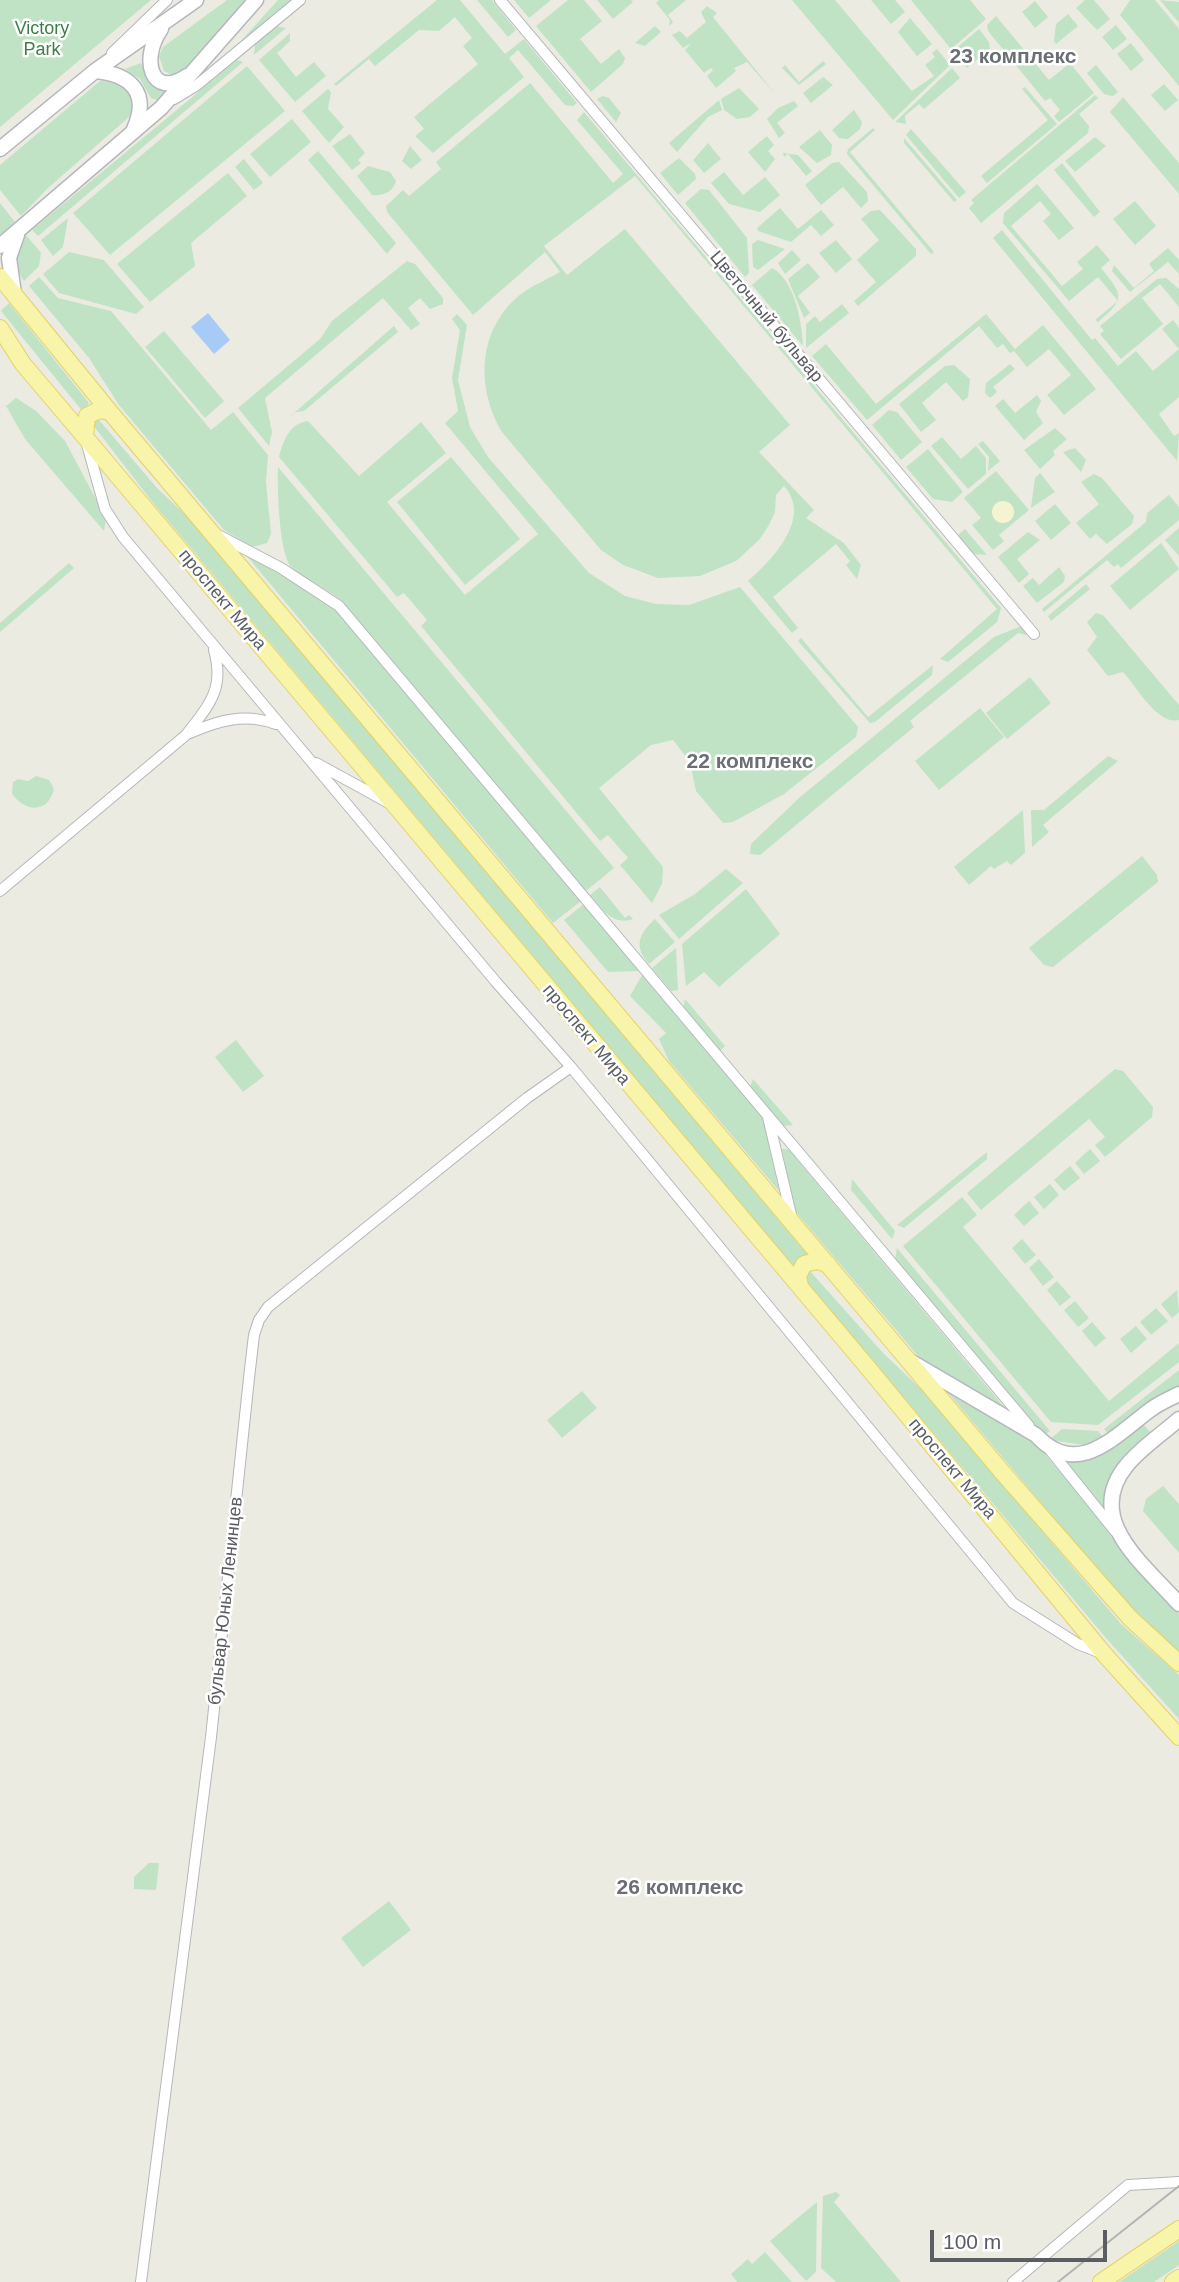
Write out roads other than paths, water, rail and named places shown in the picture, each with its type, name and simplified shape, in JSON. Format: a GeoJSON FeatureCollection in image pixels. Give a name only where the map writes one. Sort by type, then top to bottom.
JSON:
{"type":"FeatureCollection","features":[{"type":"Feature","properties":{"kind":"main road","name":"проспект Мира"},"geometry":{"type":"LineString","coordinates":[[0,277],[110,412],[907,1359],[1130,1618],[1179,1663]]}},
{"type":"Feature","properties":{"kind":"main road","name":"проспект Мира"},"geometry":{"type":"LineString","coordinates":[[0,328],[23,364],[800,1286],[1105,1655],[1179,1737]]}},
{"type":"Feature","properties":{"kind":"main road"},"geometry":{"type":"LineString","coordinates":[[85,437],[87,416],[99,410],[110,412]]}},
{"type":"Feature","properties":{"kind":"main road"},"geometry":{"type":"LineString","coordinates":[[800,1286],[798,1276],[804,1264],[817,1261],[828,1264]]}},
{"type":"Feature","properties":{"kind":"main road"},"geometry":{"type":"LineString","coordinates":[[1101,2282],[1179,2229]]}},
{"type":"Feature","properties":{"kind":"main road"},"geometry":{"type":"LineString","coordinates":[[1173,2282],[1179,2278]]}},
{"type":"Feature","properties":{"kind":"street"},"geometry":{"type":"LineString","coordinates":[[95,71],[167,0]]}},
{"type":"Feature","properties":{"kind":"street"},"geometry":{"type":"LineString","coordinates":[[0,149],[95,71],[196,0]]}},
{"type":"Feature","properties":{"kind":"street"},"geometry":{"type":"LineString","coordinates":[[0,246],[161,108],[256,0]]}},
{"type":"Feature","properties":{"kind":"street"},"geometry":{"type":"LineString","coordinates":[[161,108],[197,85],[300,0]]}},
{"type":"Feature","properties":{"kind":"street","name":"Цветочный бульвар"},"geometry":{"type":"LineString","coordinates":[[499,0],[1034,634]]}},
{"type":"Feature","properties":{"kind":"street"},"geometry":{"type":"LineString","coordinates":[[166,22],[151,44],[149,65],[160,80],[168,83],[177,82],[193,72]]}},
{"type":"Feature","properties":{"kind":"street"},"geometry":{"type":"LineString","coordinates":[[95,71],[120,75],[135,89],[140,101],[140,116],[132,134]]}},
{"type":"Feature","properties":{"kind":"street"},"geometry":{"type":"LineString","coordinates":[[14,294],[9,258],[11,245],[24,226]]}},
{"type":"Feature","properties":{"kind":"street"},"geometry":{"type":"LineString","coordinates":[[85,437],[105,509],[123,537],[278,725],[571,1067],[844,1399],[947,1518],[1013,1603],[1078,1644],[1105,1655]]}},
{"type":"Feature","properties":{"kind":"street"},"geometry":{"type":"LineString","coordinates":[[215,534],[281,568],[339,606],[1179,1604]]}},
{"type":"Feature","properties":{"kind":"street"},"geometry":{"type":"LineString","coordinates":[[0,891],[186,735],[208,706],[220,680],[212,646]]}},
{"type":"Feature","properties":{"kind":"street"},"geometry":{"type":"LineString","coordinates":[[186,735],[212,723],[251,717],[278,725]]}},
{"type":"Feature","properties":{"kind":"street"},"geometry":{"type":"LineString","coordinates":[[309,760],[397,808]]}},
{"type":"Feature","properties":{"kind":"street","name":"бульвар Юных Ленинцев"},"geometry":{"type":"LineString","coordinates":[[141,2282],[213,1725],[249,1378],[259,1320],[268,1307],[527,1098],[571,1067]]}},
{"type":"Feature","properties":{"kind":"street"},"geometry":{"type":"LineString","coordinates":[[768,1115],[793,1223]]}},
{"type":"Feature","properties":{"kind":"street"},"geometry":{"type":"LineString","coordinates":[[907,1359],[1036,1435]]}},
{"type":"Feature","properties":{"kind":"street"},"geometry":{"type":"LineString","coordinates":[[1048,1448],[1079,1453],[1102,1448],[1152,1408],[1179,1394]]}},
{"type":"Feature","properties":{"kind":"street"},"geometry":{"type":"LineString","coordinates":[[1152,1408],[1152,1423],[1167,1430]]}},
{"type":"Feature","properties":{"kind":"street"},"geometry":{"type":"LineString","coordinates":[[1120,1536],[1111,1518],[1111,1498],[1116,1479],[1128,1463],[1179,1419]]}},
{"type":"Feature","properties":{"kind":"street"},"geometry":{"type":"LineString","coordinates":[[1013,2282],[1128,2185],[1179,2182]]}},
{"type":"Feature","properties":{"kind":"water"},"geometry":{"type":"Polygon","coordinates":[[[208,313],[230,340],[214,354],[191,327],[208,313]]]}},
{"type":"Feature","properties":{"kind":"tram line"},"geometry":{"type":"LineString","coordinates":[[1058,2282],[1179,2186]]}},
{"type":"Feature","properties":{"kind":"district","name":"23 комплекс"},"geometry":{"type":"Point","coordinates":[1013,57]}},
{"type":"Feature","properties":{"kind":"district","name":"22 комплекс"},"geometry":{"type":"Point","coordinates":[750,762]}},
{"type":"Feature","properties":{"kind":"district","name":"26 комплекс"},"geometry":{"type":"Point","coordinates":[680,1888]}},
{"type":"Feature","properties":{"kind":"park label","name":"Victory Park"},"geometry":{"type":"Point","coordinates":[42,39]}}]}
